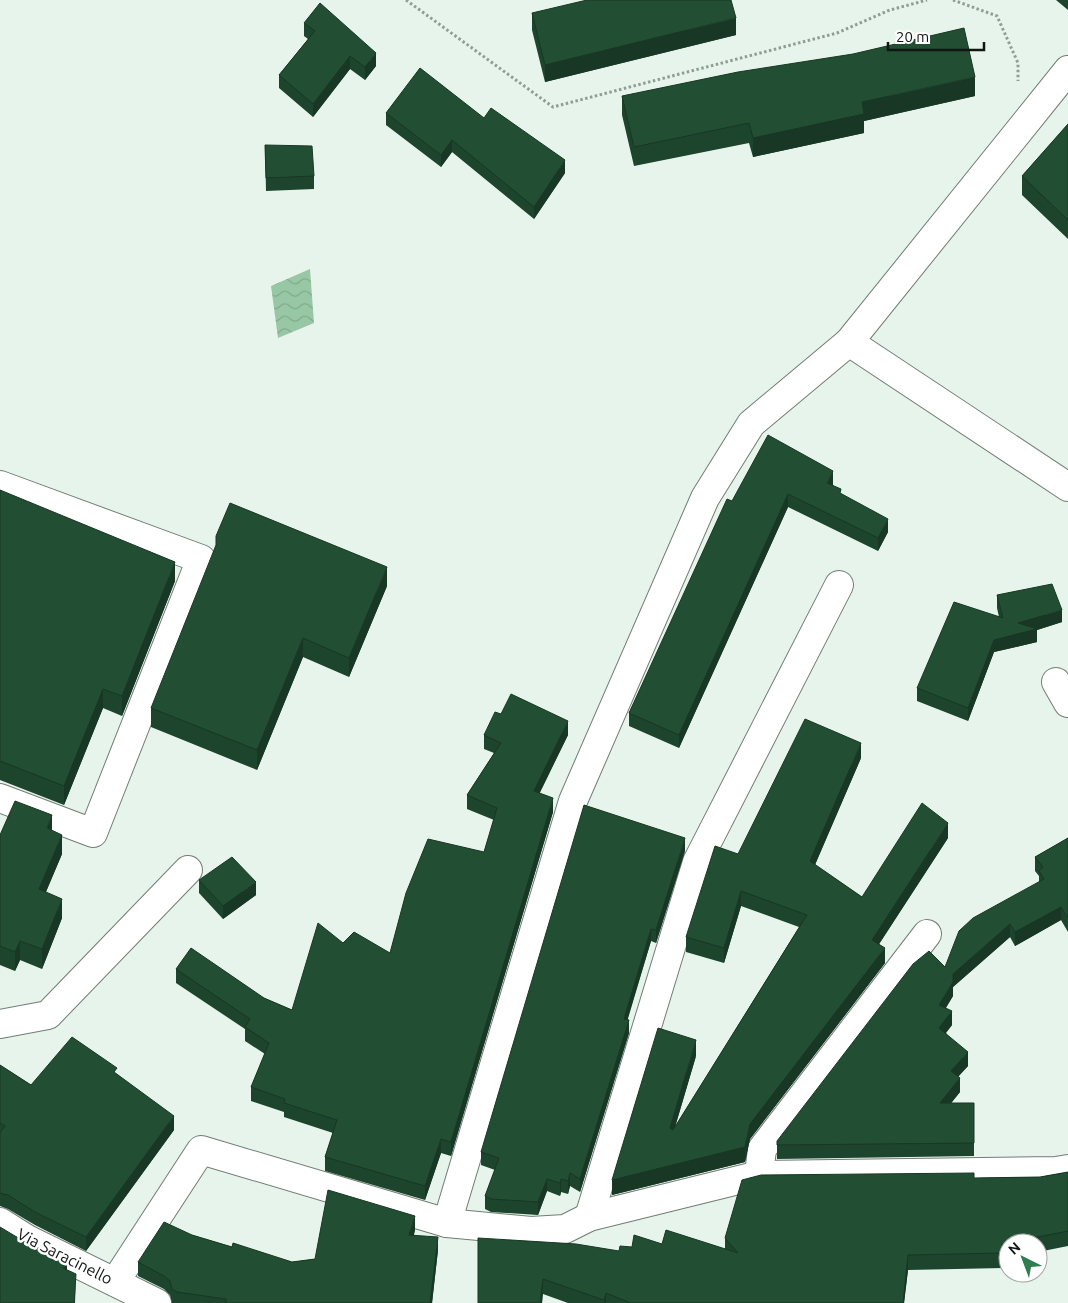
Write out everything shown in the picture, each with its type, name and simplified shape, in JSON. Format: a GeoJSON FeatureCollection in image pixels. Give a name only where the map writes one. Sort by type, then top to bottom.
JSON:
{"type":"FeatureCollection","features":[{"type":"Feature","properties":{"kind":"street"},"geometry":{"type":"LineString","coordinates":[[447,1223],[573,800],[705,498],[751,424],[849,342],[1068,70]]}},
{"type":"Feature","properties":{"kind":"street"},"geometry":{"type":"LineString","coordinates":[[849,342],[1068,488]]}},
{"type":"Feature","properties":{"kind":"street"},"geometry":{"type":"LineString","coordinates":[[0,485],[201,559],[93,833],[0,798]]}},
{"type":"Feature","properties":{"kind":"street"},"geometry":{"type":"LineString","coordinates":[[589,1217],[696,862],[839,585]]}},
{"type":"Feature","properties":{"kind":"street"},"geometry":{"type":"LineString","coordinates":[[0,1024],[48,1015],[188,870]]}},
{"type":"Feature","properties":{"kind":"street"},"geometry":{"type":"LineString","coordinates":[[759,1175],[762,1149],[927,934]]}},
{"type":"Feature","properties":{"kind":"street"},"geometry":{"type":"LineString","coordinates":[[115,1282],[201,1150],[447,1223],[531,1231],[565,1230],[589,1217],[759,1175],[1056,1171],[1068,1169]]}},
{"type":"Feature","properties":{"kind":"street","name":"Via Saracinello"},"geometry":{"type":"LineString","coordinates":[[0,1222],[27,1239],[157,1303]]}},
{"type":"Feature","properties":{"kind":"path"},"geometry":{"type":"LineString","coordinates":[[406,0],[553,107],[837,33],[890,10],[927,0]]}},
{"type":"Feature","properties":{"kind":"path"},"geometry":{"type":"LineString","coordinates":[[953,0],[997,16],[1018,62],[1018,82]]}},
{"type":"Feature","properties":{"kind":"water"},"geometry":{"type":"Polygon","coordinates":[[[310,269],[314,323],[278,338],[271,286],[310,269]]]}},
{"type":"Feature","properties":{"kind":"building"},"geometry":{"type":"Polygon","coordinates":[[[587,0],[731,0],[736,18],[545,65],[532,13],[587,0]]]}},
{"type":"Feature","properties":{"kind":"building"},"geometry":{"type":"Polygon","coordinates":[[[320,3],[376,53],[365,67],[350,56],[313,104],[279,75],[315,31],[304,23],[320,3]]]}},
{"type":"Feature","properties":{"kind":"building"},"geometry":{"type":"Polygon","coordinates":[[[964,28],[975,77],[862,102],[864,114],[753,138],[749,123],[634,147],[622,96],[738,72],[853,54],[964,28]]]}},
{"type":"Feature","properties":{"kind":"building"},"geometry":{"type":"Polygon","coordinates":[[[420,68],[484,118],[491,108],[565,160],[534,207],[452,140],[441,155],[386,113],[420,68]]]}},
{"type":"Feature","properties":{"kind":"building"},"geometry":{"type":"Polygon","coordinates":[[[1068,124],[1068,220],[1022,176],[1068,124]]]}},
{"type":"Feature","properties":{"kind":"building"},"geometry":{"type":"Polygon","coordinates":[[[265,145],[312,146],[314,176],[266,178],[265,145]]]}},
{"type":"Feature","properties":{"kind":"building"},"geometry":{"type":"Polygon","coordinates":[[[768,435],[833,471],[827,483],[841,489],[840,493],[888,519],[878,538],[788,494],[679,735],[629,713],[727,499],[732,501],[768,435]]]}},
{"type":"Feature","properties":{"kind":"building"},"geometry":{"type":"Polygon","coordinates":[[[0,490],[175,562],[122,696],[103,689],[64,786],[0,761],[0,490]]]}},
{"type":"Feature","properties":{"kind":"building"},"geometry":{"type":"Polygon","coordinates":[[[230,503],[387,567],[349,658],[303,638],[257,750],[151,708],[216,545],[216,536],[230,503]]]}},
{"type":"Feature","properties":{"kind":"building"},"geometry":{"type":"Polygon","coordinates":[[[1052,584],[1062,610],[1018,623],[1037,629],[994,640],[968,708],[917,688],[954,602],[1003,618],[997,595],[1052,584]]]}},
{"type":"Feature","properties":{"kind":"building"},"geometry":{"type":"Polygon","coordinates":[[[511,694],[568,721],[534,791],[553,798],[451,1142],[441,1139],[425,1186],[325,1157],[337,1120],[284,1103],[285,1099],[251,1087],[269,1043],[245,1027],[250,1019],[176,969],[191,948],[264,998],[292,1010],[318,923],[343,943],[354,932],[390,953],[406,893],[428,839],[484,852],[497,808],[467,795],[501,743],[484,735],[495,712],[501,714],[511,694]]]}},
{"type":"Feature","properties":{"kind":"building"},"geometry":{"type":"Polygon","coordinates":[[[805,719],[861,743],[810,861],[862,897],[922,803],[948,823],[872,940],[885,948],[750,1124],[745,1147],[612,1180],[658,1028],[696,1040],[670,1128],[673,1130],[807,915],[741,891],[724,948],[686,937],[715,846],[738,854],[805,719]]]}},
{"type":"Feature","properties":{"kind":"building"},"geometry":{"type":"Polygon","coordinates":[[[15,801],[52,815],[47,828],[62,835],[39,889],[62,899],[42,949],[20,941],[15,952],[0,946],[0,835],[15,801]]]}},
{"type":"Feature","properties":{"kind":"building"},"geometry":{"type":"Polygon","coordinates":[[[584,805],[685,838],[656,930],[651,929],[624,1019],[629,1020],[580,1179],[570,1173],[568,1181],[561,1179],[560,1183],[547,1179],[538,1202],[491,1199],[485,1196],[499,1158],[481,1152],[584,805]]]}},
{"type":"Feature","properties":{"kind":"building"},"geometry":{"type":"Polygon","coordinates":[[[1068,838],[1068,918],[1061,907],[1015,932],[1010,924],[953,974],[953,982],[939,1005],[952,1011],[939,1028],[968,1052],[951,1071],[960,1078],[940,1103],[974,1103],[974,1143],[777,1145],[777,1141],[913,964],[929,951],[945,967],[959,931],[973,918],[1044,879],[1039,871],[1043,867],[1035,857],[1068,838]]]}},
{"type":"Feature","properties":{"kind":"building"},"geometry":{"type":"Polygon","coordinates":[[[232,857],[256,882],[223,906],[199,880],[232,857]]]}},
{"type":"Feature","properties":{"kind":"building"},"geometry":{"type":"Polygon","coordinates":[[[72,1037],[117,1068],[114,1072],[174,1116],[86,1237],[35,1212],[8,1195],[0,1193],[0,1133],[5,1126],[0,1123],[0,1065],[31,1085],[72,1037]]]}},
{"type":"Feature","properties":{"kind":"building"},"geometry":{"type":"Polygon","coordinates":[[[1068,1172],[1068,1231],[1048,1235],[1048,1233],[998,1233],[998,1253],[908,1255],[903,1303],[631,1303],[606,1293],[604,1300],[543,1279],[540,1303],[478,1303],[478,1238],[576,1244],[619,1251],[620,1246],[632,1247],[634,1235],[662,1244],[666,1230],[738,1253],[725,1238],[742,1180],[761,1175],[974,1173],[974,1178],[1040,1177],[1068,1172]]]}},
{"type":"Feature","properties":{"kind":"building"},"geometry":{"type":"Polygon","coordinates":[[[328,1190],[415,1216],[409,1235],[438,1237],[430,1303],[226,1303],[226,1299],[177,1292],[172,1289],[170,1281],[164,1276],[138,1262],[164,1222],[192,1235],[232,1247],[233,1243],[292,1262],[315,1259],[328,1190]]]}},
{"type":"Feature","properties":{"kind":"building"},"geometry":{"type":"Polygon","coordinates":[[[0,1227],[67,1262],[63,1268],[76,1274],[74,1303],[0,1303],[0,1227]]]}}]}
